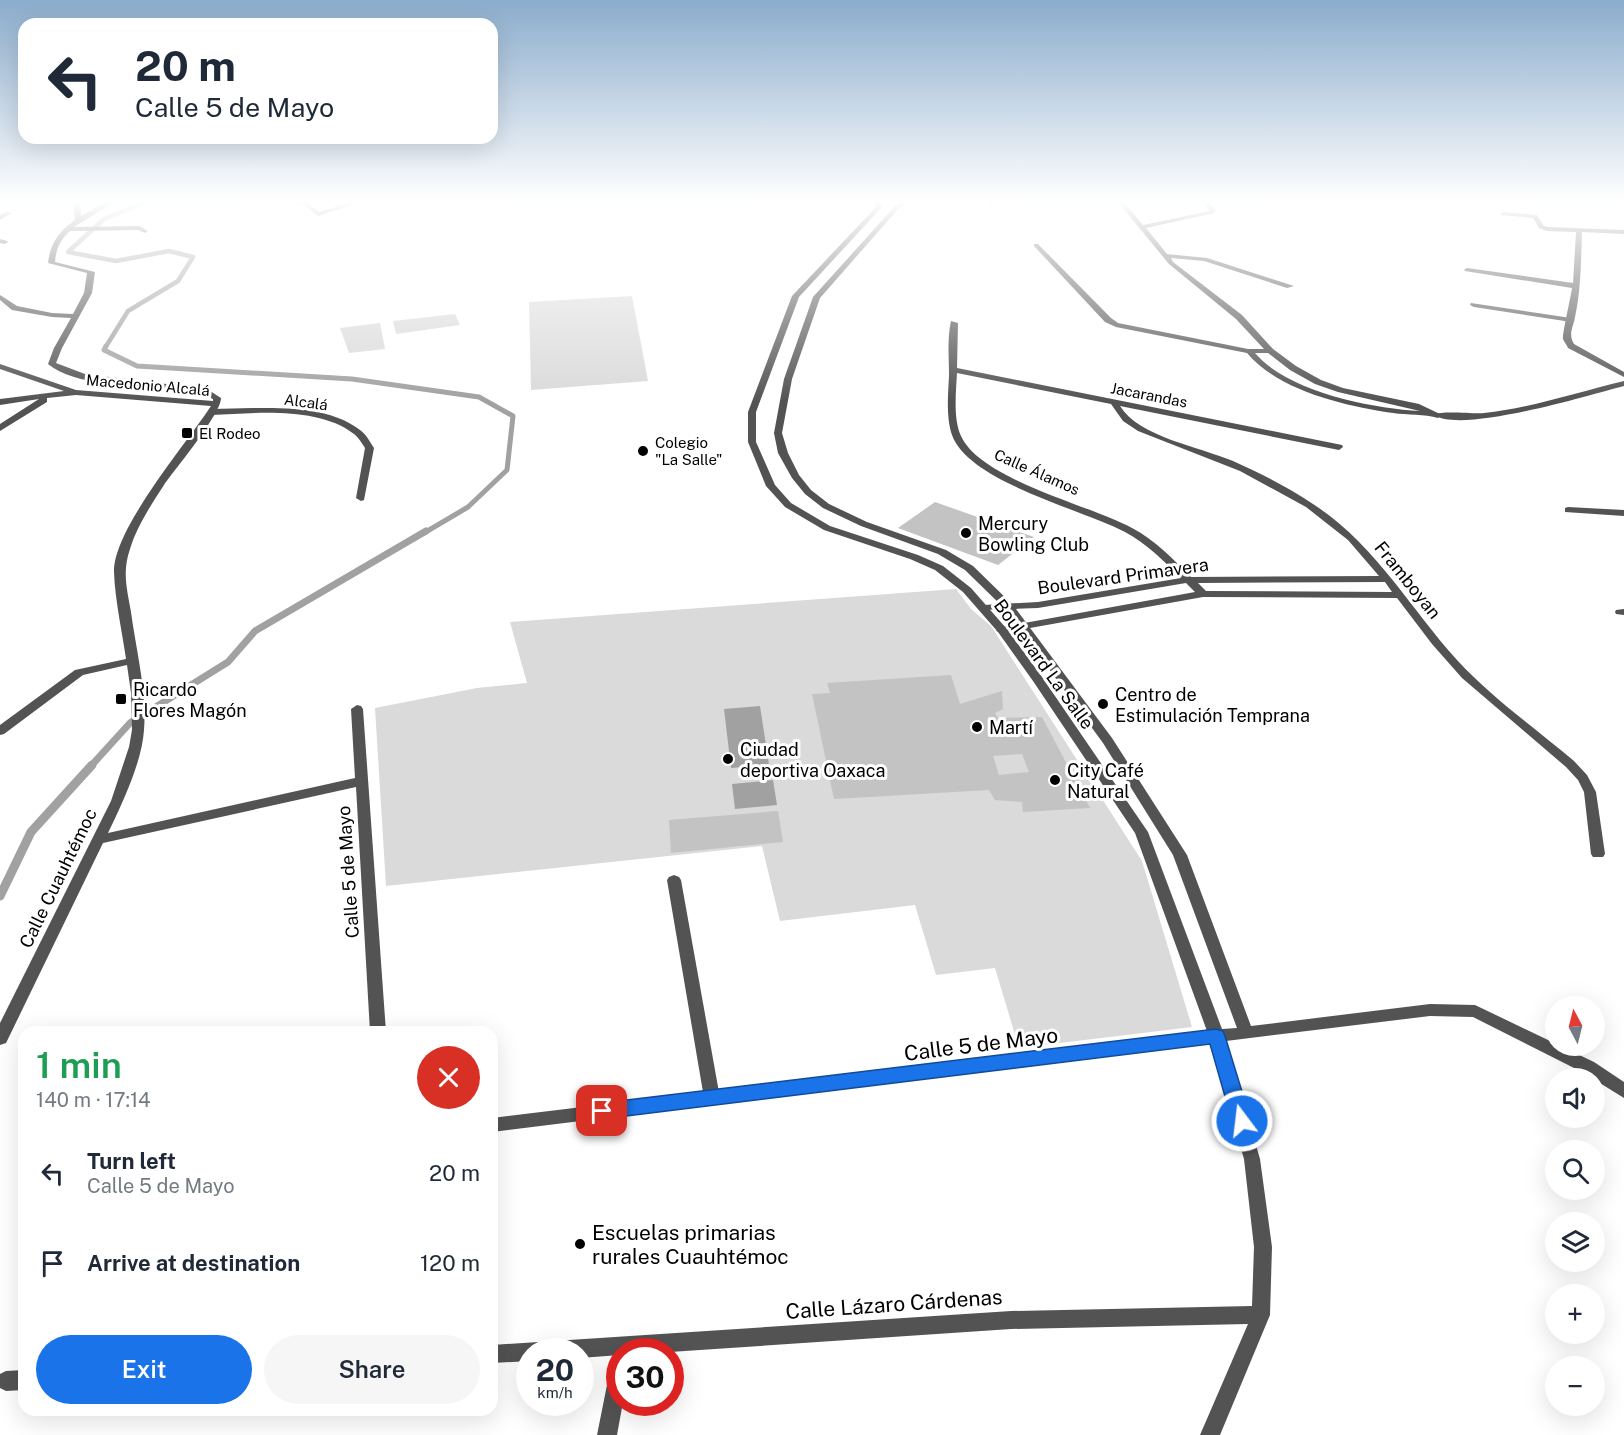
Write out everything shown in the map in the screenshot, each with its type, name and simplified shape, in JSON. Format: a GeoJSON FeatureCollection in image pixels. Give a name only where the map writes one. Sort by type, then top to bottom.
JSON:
{"type":"FeatureCollection","features":[{"type":"Feature","properties":{"kind":"street"},"geometry":{"type":"LineString","coordinates":[[73,268],[91,272],[88,293],[52,364],[64,372],[199,390],[213,394],[216,398],[214,408]]}},
{"type":"Feature","properties":{"kind":"street","name":"Boulevard La Salle"},"geometry":{"type":"LineString","coordinates":[[822,268],[796,296],[752,412],[752,442],[771,486],[788,505],[827,528],[915,557],[939,568],[967,590],[1002,630],[1038,679],[1141,832],[1216,1036],[1252,1159],[1263,1247],[1261,1316]]}},
{"type":"Feature","properties":{"kind":"street","name":"Boulevard La Salle"},"geometry":{"type":"LineString","coordinates":[[842,268],[818,294],[788,379],[778,433],[783,453],[795,476],[807,492],[826,506],[864,524],[942,552],[969,568],[1009,608],[1108,741],[1180,855],[1246,1032]]}},
{"type":"Feature","properties":{"kind":"street"},"geometry":{"type":"LineString","coordinates":[[1058,268],[1108,320],[1116,325],[1248,351],[1267,348]]}},
{"type":"Feature","properties":{"kind":"street"},"geometry":{"type":"LineString","coordinates":[[1177,268],[1247,324],[1267,348],[1293,368],[1325,385],[1362,396],[1416,406],[1438,415]]}},
{"type":"Feature","properties":{"kind":"street"},"geometry":{"type":"LineString","coordinates":[[1233,268],[1290,286]]}},
{"type":"Feature","properties":{"kind":"street"},"geometry":{"type":"LineString","coordinates":[[1577,268],[1571,320],[1565,333],[1566,340],[1571,346],[1624,375]]}},
{"type":"Feature","properties":{"kind":"street"},"geometry":{"type":"LineString","coordinates":[[1467,270],[1576,285]]}},
{"type":"Feature","properties":{"kind":"street"},"geometry":{"type":"LineString","coordinates":[[0,297],[15,308],[52,315],[75,316]]}},
{"type":"Feature","properties":{"kind":"street"},"geometry":{"type":"LineString","coordinates":[[1474,305],[1571,320]]}},
{"type":"Feature","properties":{"kind":"street","name":"Calle Álamos"},"geometry":{"type":"LineString","coordinates":[[954,323],[954,426],[962,446],[972,457],[1010,479],[1092,511],[1130,530],[1147,541],[1203,594]]}},
{"type":"Feature","properties":{"kind":"street"},"geometry":{"type":"LineString","coordinates":[[1248,351],[1276,375],[1323,395],[1412,414],[1469,417],[1492,415],[1624,383]]}},
{"type":"Feature","properties":{"kind":"street"},"geometry":{"type":"LineString","coordinates":[[0,366],[76,392]]}},
{"type":"Feature","properties":{"kind":"street","name":"Jacarandas"},"geometry":{"type":"LineString","coordinates":[[954,370],[1339,447]]}},
{"type":"Feature","properties":{"kind":"street"},"geometry":{"type":"LineString","coordinates":[[0,402],[47,398],[76,392]]}},
{"type":"Feature","properties":{"kind":"street","name":"Macedonio Alcalá"},"geometry":{"type":"LineString","coordinates":[[76,392],[214,408]]}},
{"type":"Feature","properties":{"kind":"street"},"geometry":{"type":"LineString","coordinates":[[0,428],[47,398]]}},
{"type":"Feature","properties":{"kind":"street","name":"Framboyan"},"geometry":{"type":"LineString","coordinates":[[1114,402],[1121,414],[1134,425],[1240,467],[1311,506],[1359,545],[1437,643],[1469,679],[1570,764],[1582,778],[1590,792],[1598,854]]}},
{"type":"Feature","properties":{"kind":"street","name":"Alcalá"},"geometry":{"type":"LineString","coordinates":[[214,408],[304,413],[337,420],[358,432],[370,448],[361,498]]}},
{"type":"Feature","properties":{"kind":"street","name":"Calle Cuauhtémoc"},"geometry":{"type":"LineString","coordinates":[[0,1039],[117,801],[129,769],[138,730],[137,693],[119,570],[122,554],[137,520],[214,408]]}},
{"type":"Feature","properties":{"kind":"street"},"geometry":{"type":"LineString","coordinates":[[1568,510],[1624,513]]}},
{"type":"Feature","properties":{"kind":"street","name":"Boulevard Primavera"},"geometry":{"type":"LineString","coordinates":[[984,608],[1038,605],[1188,580],[1387,579]]}},
{"type":"Feature","properties":{"kind":"street","name":"Boulevard Primavera"},"geometry":{"type":"LineString","coordinates":[[1002,630],[1203,594],[1399,594]]}},
{"type":"Feature","properties":{"kind":"street"},"geometry":{"type":"LineString","coordinates":[[0,731],[79,672],[132,661]]}},
{"type":"Feature","properties":{"kind":"street","name":"Calle 5 de Mayo"},"geometry":{"type":"LineString","coordinates":[[357,710],[378,1026]]}},
{"type":"Feature","properties":{"kind":"street"},"geometry":{"type":"LineString","coordinates":[[97,840],[362,781]]}},
{"type":"Feature","properties":{"kind":"street"},"geometry":{"type":"LineString","coordinates":[[674,880],[712,1098]]}},
{"type":"Feature","properties":{"kind":"street","name":"Calle 5 de Mayo"},"geometry":{"type":"LineString","coordinates":[[498,1124],[1430,1010],[1475,1011],[1588,1067],[1624,1091]]}},
{"type":"Feature","properties":{"kind":"street"},"geometry":{"type":"LineString","coordinates":[[1210,1435],[1261,1316]]}},
{"type":"Feature","properties":{"kind":"street","name":"Calle Lázaro Cárdenas"},"geometry":{"type":"LineString","coordinates":[[684,1345],[1011,1320],[1261,1316]]}},
{"type":"Feature","properties":{"kind":"street","name":"Calle Lázaro Cárdenas"},"geometry":{"type":"LineString","coordinates":[[498,1354],[516,1353]]}},
{"type":"Feature","properties":{"kind":"street"},"geometry":{"type":"LineString","coordinates":[[607,1435],[611,1416]]}},
{"type":"Feature","properties":{"kind":"shaded area"},"geometry":{"type":"Polygon","coordinates":[[[632,296],[648,381],[531,390],[529,302],[632,296]]]}},
{"type":"Feature","properties":{"kind":"shaded area"},"geometry":{"type":"Polygon","coordinates":[[[455,314],[460,325],[396,334],[393,321],[455,314]]]}},
{"type":"Feature","properties":{"kind":"shaded area"},"geometry":{"type":"Polygon","coordinates":[[[380,323],[385,349],[349,353],[340,328],[380,323]]]}},
{"type":"Feature","properties":{"kind":"shaded area","name":"Ciudad deportiva Oaxaca"},"geometry":{"type":"Polygon","coordinates":[[[956,589],[971,609],[991,626],[1142,861],[1192,1027],[1019,1048],[995,968],[936,975],[915,905],[780,921],[762,846],[386,886],[375,708],[477,688],[527,683],[510,622],[956,589]]]}},
{"type":"Feature","properties":{"kind":"shaded area"},"geometry":{"type":"Polygon","coordinates":[[[760,706],[769,765],[731,768],[724,709],[760,706]]]}},
{"type":"Feature","properties":{"kind":"shaded area"},"geometry":{"type":"Polygon","coordinates":[[[773,780],[777,805],[735,809],[732,784],[773,780]]]}},
{"type":"Feature","properties":{"kind":"building","name":"Mercury Bowling Club"},"geometry":{"type":"Polygon","coordinates":[[[935,502],[1034,537],[998,565],[898,528],[935,502]]]}},
{"type":"Feature","properties":{"kind":"building"},"geometry":{"type":"Polygon","coordinates":[[[951,675],[960,704],[1002,691],[1003,709],[995,713],[998,718],[1042,717],[1090,808],[1023,812],[1022,802],[995,800],[989,790],[834,799],[812,694],[830,693],[827,683],[951,675]],[[1022,754],[993,756],[999,775],[1029,772],[1022,754]]]}},
{"type":"Feature","properties":{"kind":"building"},"geometry":{"type":"Polygon","coordinates":[[[778,811],[783,842],[671,853],[669,820],[778,811]]]}},
{"type":"Feature","properties":{"kind":"waterway"},"geometry":{"type":"LineString","coordinates":[[105,348],[128,311],[178,281],[186,268]]}},
{"type":"Feature","properties":{"kind":"waterway"},"geometry":{"type":"LineString","coordinates":[[105,348],[104,350],[137,366],[352,379],[479,397],[513,416],[507,470],[468,507],[424,533]]}},
{"type":"Feature","properties":{"kind":"waterway"},"geometry":{"type":"LineString","coordinates":[[90,767],[130,723],[228,662],[255,631],[426,531]]}},
{"type":"Feature","properties":{"kind":"waterway"},"geometry":{"type":"LineString","coordinates":[[0,896],[31,832],[92,765]]}},
{"type":"Feature","properties":{"kind":"place","name":"El Rodeo"},"geometry":{"type":"Point","coordinates":[187,433]}},
{"type":"Feature","properties":{"kind":"place","name":"Colegio \"La Salle\""},"geometry":{"type":"Point","coordinates":[643,451]}},
{"type":"Feature","properties":{"kind":"place","name":"Mercury Bowling Club"},"geometry":{"type":"Point","coordinates":[966,533]}},
{"type":"Feature","properties":{"kind":"place","name":"Ricardo Flores Magón"},"geometry":{"type":"Point","coordinates":[121,699]}},
{"type":"Feature","properties":{"kind":"place","name":"Centro de Estimulación Temprana"},"geometry":{"type":"Point","coordinates":[1103,704]}},
{"type":"Feature","properties":{"kind":"place","name":"Martí"},"geometry":{"type":"Point","coordinates":[977,727]}},
{"type":"Feature","properties":{"kind":"place","name":"Ciudad deportiva Oaxaca"},"geometry":{"type":"Point","coordinates":[728,759]}},
{"type":"Feature","properties":{"kind":"place","name":"City Café Natural"},"geometry":{"type":"Point","coordinates":[1055,780]}},
{"type":"Feature","properties":{"kind":"place","name":"Escuelas primarias rurales Cuauhtémoc"},"geometry":{"type":"Point","coordinates":[580,1244]}},
{"type":"Feature","properties":{"kind":"route"},"geometry":{"type":"LineString","coordinates":[[602,1111],[1216,1036],[1242,1121]]}}]}
